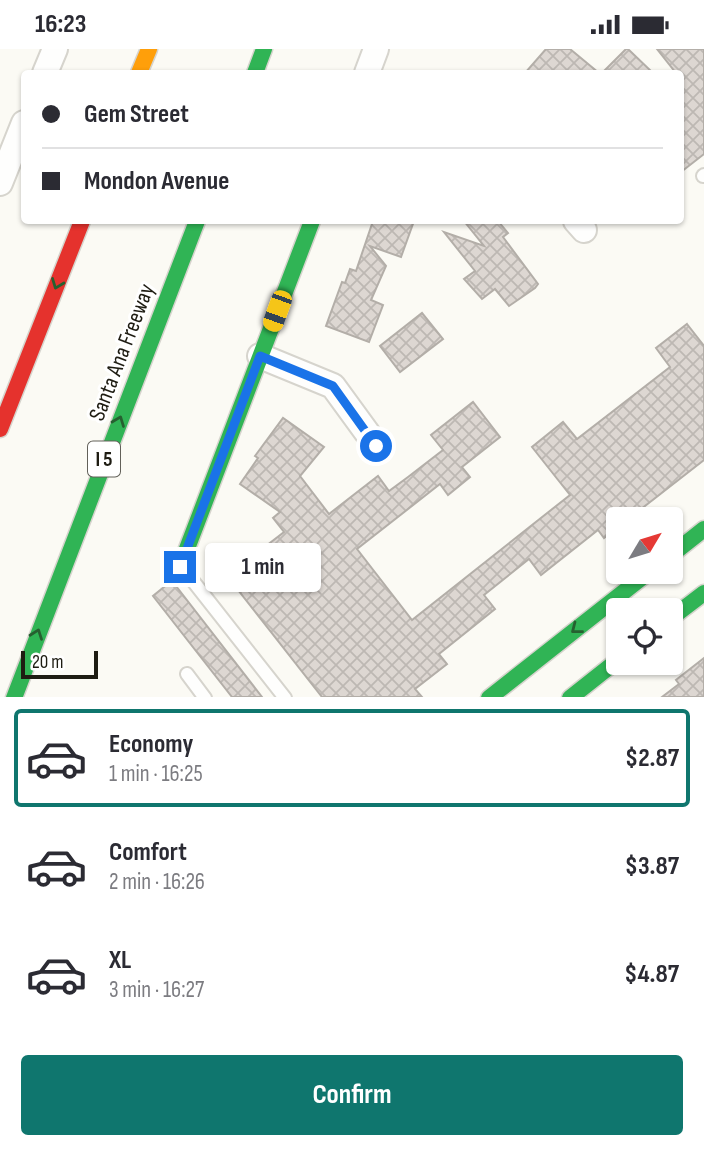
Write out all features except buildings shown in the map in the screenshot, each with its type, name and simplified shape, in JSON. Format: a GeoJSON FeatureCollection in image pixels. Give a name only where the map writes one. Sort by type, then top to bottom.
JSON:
{"type":"FeatureCollection","features":[{"type":"Feature","properties":{"kind":"main road"},"geometry":{"type":"LineString","coordinates":[[140,70],[149,49]]}},
{"type":"Feature","properties":{"kind":"main road"},"geometry":{"type":"LineString","coordinates":[[256,70],[264,49]]}},
{"type":"Feature","properties":{"kind":"main road"},"geometry":{"type":"LineString","coordinates":[[0,429],[81,224]]}},
{"type":"Feature","properties":{"kind":"main road","name":"Santa Ana Freeway"},"geometry":{"type":"LineString","coordinates":[[14,697],[196,224]]}},
{"type":"Feature","properties":{"kind":"main road"},"geometry":{"type":"LineString","coordinates":[[185,571],[260,356],[311,224]]}},
{"type":"Feature","properties":{"kind":"main road"},"geometry":{"type":"LineString","coordinates":[[683,546],[704,529]]}},
{"type":"Feature","properties":{"kind":"main road"},"geometry":{"type":"LineString","coordinates":[[490,697],[632,585]]}},
{"type":"Feature","properties":{"kind":"main road"},"geometry":{"type":"LineString","coordinates":[[683,609],[704,593]]}},
{"type":"Feature","properties":{"kind":"main road"},"geometry":{"type":"LineString","coordinates":[[571,697],[606,670]]}},
{"type":"Feature","properties":{"kind":"street"},"geometry":{"type":"LineString","coordinates":[[46,70],[55,49]]}},
{"type":"Feature","properties":{"kind":"street"},"geometry":{"type":"LineString","coordinates":[[368,70],[376,49]]}},
{"type":"Feature","properties":{"kind":"street"},"geometry":{"type":"LineString","coordinates":[[0,183],[21,130]]}},
{"type":"Feature","properties":{"kind":"street"},"geometry":{"type":"LineString","coordinates":[[260,356],[333,386],[376,446]]}},
{"type":"Feature","properties":{"kind":"lane"},"geometry":{"type":"LineString","coordinates":[[185,571],[284,697]]}},
{"type":"Feature","properties":{"kind":"lane"},"geometry":{"type":"LineString","coordinates":[[187,674],[204,697]]}},
{"type":"Feature","properties":{"kind":"traffic: fast"},"geometry":{"type":"LineString","coordinates":[[256,70],[264,49]]}},
{"type":"Feature","properties":{"kind":"traffic: fast"},"geometry":{"type":"LineString","coordinates":[[14,697],[196,224]]}},
{"type":"Feature","properties":{"kind":"traffic: fast"},"geometry":{"type":"LineString","coordinates":[[180,567],[311,224]]}},
{"type":"Feature","properties":{"kind":"traffic: fast"},"geometry":{"type":"LineString","coordinates":[[683,546],[704,529]]}},
{"type":"Feature","properties":{"kind":"traffic: fast"},"geometry":{"type":"LineString","coordinates":[[490,697],[632,585]]}},
{"type":"Feature","properties":{"kind":"traffic: fast"},"geometry":{"type":"LineString","coordinates":[[683,609],[704,593]]}},
{"type":"Feature","properties":{"kind":"traffic: fast"},"geometry":{"type":"LineString","coordinates":[[571,697],[606,670]]}},
{"type":"Feature","properties":{"kind":"traffic: slow"},"geometry":{"type":"LineString","coordinates":[[140,70],[149,49]]}},
{"type":"Feature","properties":{"kind":"traffic: jam"},"geometry":{"type":"LineString","coordinates":[[0,429],[81,224]]}},
{"type":"Feature","properties":{"kind":"route"},"geometry":{"type":"LineString","coordinates":[[180,567],[260,356],[333,386],[376,446]]}}]}
